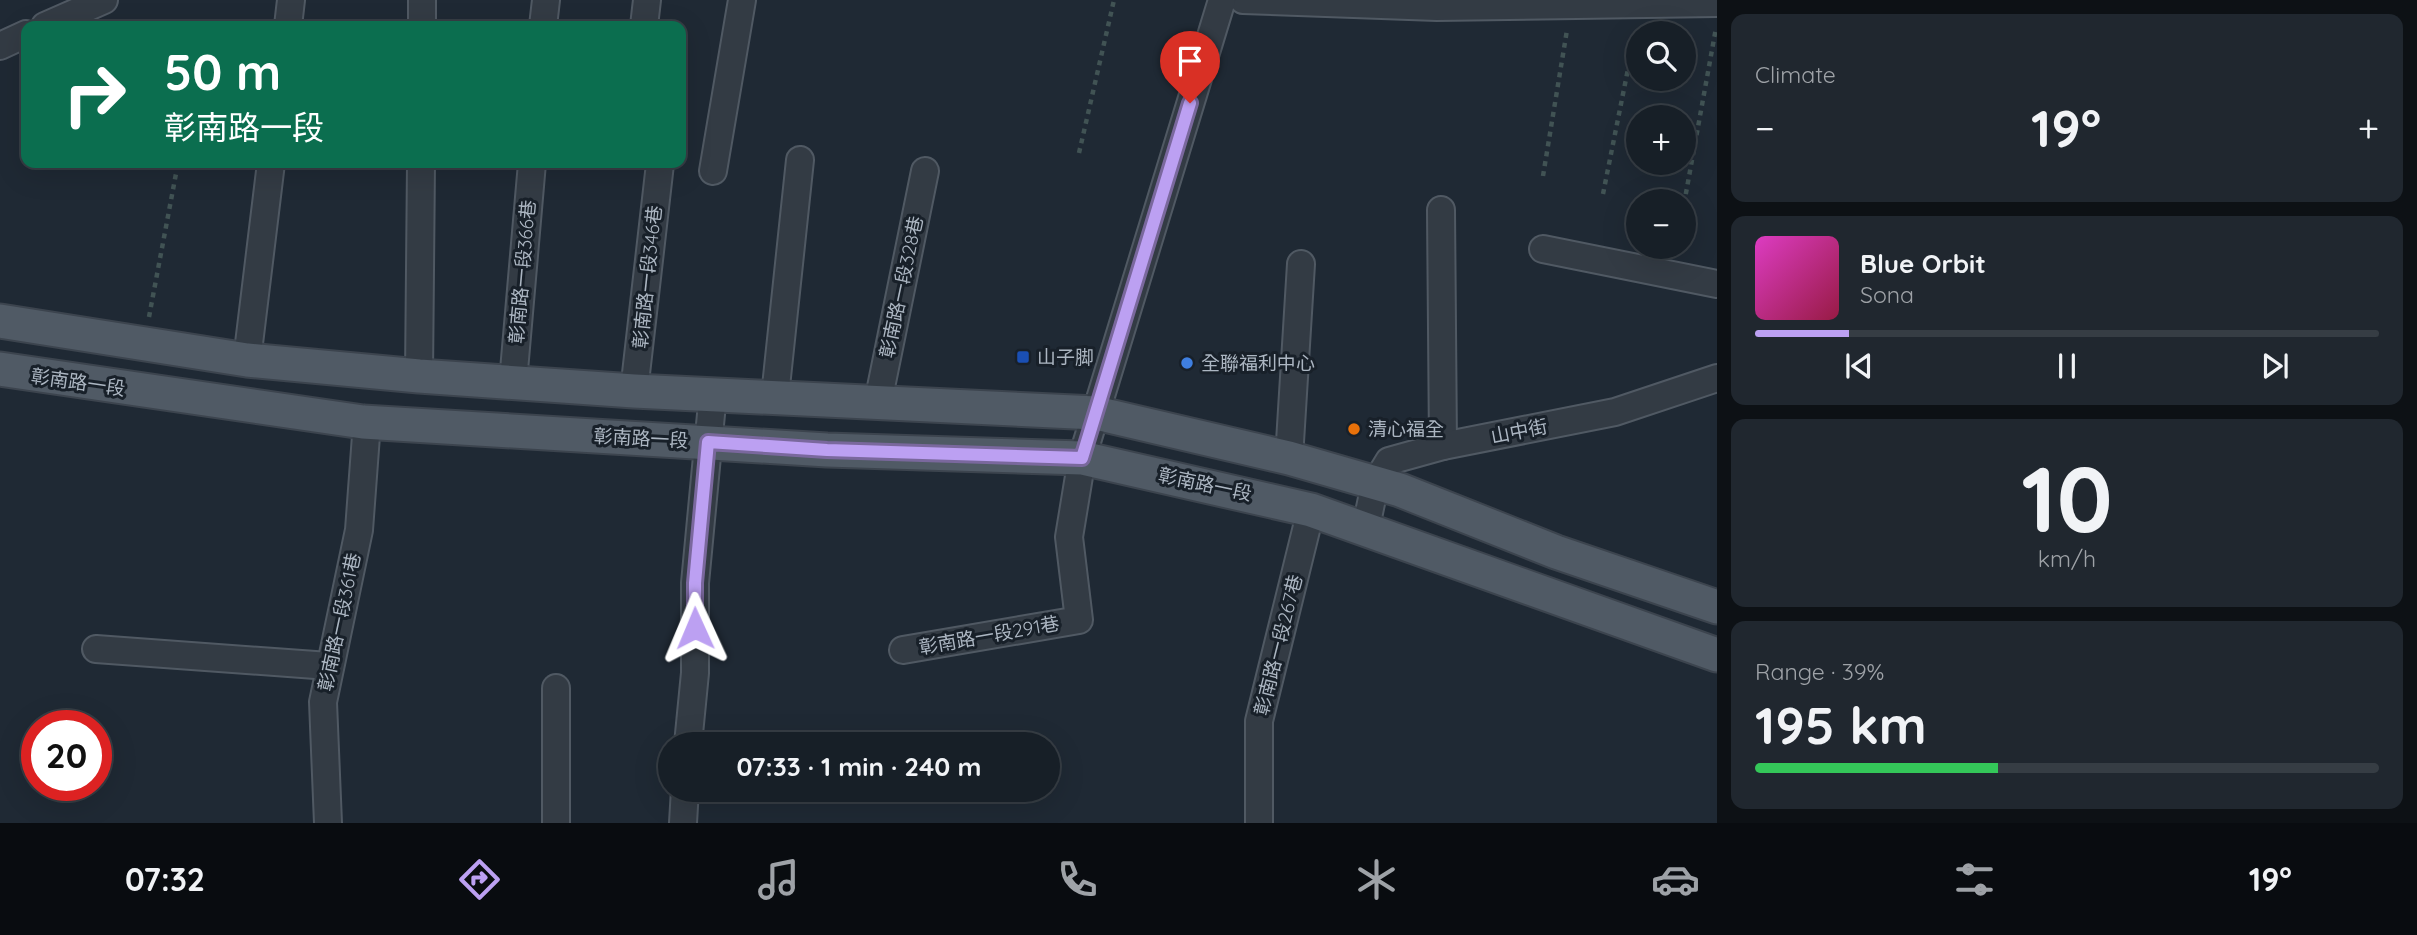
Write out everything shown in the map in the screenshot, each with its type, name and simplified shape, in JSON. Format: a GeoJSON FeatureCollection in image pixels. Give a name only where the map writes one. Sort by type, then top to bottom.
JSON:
{"type":"FeatureCollection","features":[{"type":"Feature","properties":{"kind":"main road"},"geometry":{"type":"LineString","coordinates":[[0,321],[247,360],[419,376],[634,390],[1096,413],[1289,458],[1400,490],[1556,552],[1717,607]]}},
{"type":"Feature","properties":{"kind":"main road","name":"彰南路一段"},"geometry":{"type":"LineString","coordinates":[[0,369],[367,422],[827,450],[1082,458],[1311,510],[1366,527],[1717,656]]}},
{"type":"Feature","properties":{"kind":"street"},"geometry":{"type":"LineString","coordinates":[[53,21],[76,7],[104,0]]}},
{"type":"Feature","properties":{"kind":"street"},"geometry":{"type":"LineString","coordinates":[[289,21],[291,0]]}},
{"type":"Feature","properties":{"kind":"street"},"geometry":{"type":"LineString","coordinates":[[422,0],[422,21]]}},
{"type":"Feature","properties":{"kind":"street"},"geometry":{"type":"LineString","coordinates":[[544,21],[546,0]]}},
{"type":"Feature","properties":{"kind":"street"},"geometry":{"type":"LineString","coordinates":[[645,21],[647,0]]}},
{"type":"Feature","properties":{"kind":"street"},"geometry":{"type":"LineString","coordinates":[[713,171],[742,0]]}},
{"type":"Feature","properties":{"kind":"street"},"geometry":{"type":"LineString","coordinates":[[1082,458],[1222,0]]}},
{"type":"Feature","properties":{"kind":"street"},"geometry":{"type":"LineString","coordinates":[[1242,0],[1439,4],[1717,3]]}},
{"type":"Feature","properties":{"kind":"street"},"geometry":{"type":"LineString","coordinates":[[0,46],[21,36]]}},
{"type":"Feature","properties":{"kind":"street"},"geometry":{"type":"LineString","coordinates":[[775,396],[800,160]]}},
{"type":"Feature","properties":{"kind":"street"},"geometry":{"type":"LineString","coordinates":[[247,360],[270,168]]}},
{"type":"Feature","properties":{"kind":"street"},"geometry":{"type":"LineString","coordinates":[[419,376],[421,168]]}},
{"type":"Feature","properties":{"kind":"street","name":"彰南路一段366巷"},"geometry":{"type":"LineString","coordinates":[[513,382],[532,168]]}},
{"type":"Feature","properties":{"kind":"street","name":"彰南路一段346巷"},"geometry":{"type":"LineString","coordinates":[[634,390],[660,168]]}},
{"type":"Feature","properties":{"kind":"street","name":"彰南路一段328巷"},"geometry":{"type":"LineString","coordinates":[[878,402],[925,172]]}},
{"type":"Feature","properties":{"kind":"street"},"geometry":{"type":"LineString","coordinates":[[1441,210],[1443,446]]}},
{"type":"Feature","properties":{"kind":"street"},"geometry":{"type":"LineString","coordinates":[[1543,249],[1717,284]]}},
{"type":"Feature","properties":{"kind":"street"},"geometry":{"type":"LineString","coordinates":[[1289,458],[1301,264]]}},
{"type":"Feature","properties":{"kind":"street","name":"山中街"},"geometry":{"type":"LineString","coordinates":[[1366,527],[1375,484],[1389,461],[1443,446],[1615,412],[1717,378]]}},
{"type":"Feature","properties":{"kind":"street"},"geometry":{"type":"LineString","coordinates":[[689,732],[695,673],[695,583],[713,393]]}},
{"type":"Feature","properties":{"kind":"street","name":"彰南路一段361巷"},"geometry":{"type":"LineString","coordinates":[[328,823],[323,702],[359,530],[367,422]]}},
{"type":"Feature","properties":{"kind":"street","name":"彰南路一段291巷"},"geometry":{"type":"LineString","coordinates":[[903,650],[1079,620],[1069,537],[1082,458]]}},
{"type":"Feature","properties":{"kind":"street","name":"彰南路一段267巷"},"geometry":{"type":"LineString","coordinates":[[1259,823],[1259,721],[1311,510]]}},
{"type":"Feature","properties":{"kind":"street"},"geometry":{"type":"LineString","coordinates":[[96,649],[329,666]]}},
{"type":"Feature","properties":{"kind":"street"},"geometry":{"type":"LineString","coordinates":[[556,688],[556,823]]}},
{"type":"Feature","properties":{"kind":"street"},"geometry":{"type":"LineString","coordinates":[[683,823],[684,802]]}},
{"type":"Feature","properties":{"kind":"path"},"geometry":{"type":"LineString","coordinates":[[1079,153],[1114,0]]}},
{"type":"Feature","properties":{"kind":"path"},"geometry":{"type":"LineString","coordinates":[[1543,176],[1588,3]]}},
{"type":"Feature","properties":{"kind":"path"},"geometry":{"type":"LineString","coordinates":[[1603,194],[1641,4]]}},
{"type":"Feature","properties":{"kind":"path"},"geometry":{"type":"LineString","coordinates":[[1687,189],[1717,20]]}},
{"type":"Feature","properties":{"kind":"path"},"geometry":{"type":"LineString","coordinates":[[144,343],[177,168]]}},
{"type":"Feature","properties":{"kind":"place","name":"山子脚"},"geometry":{"type":"Point","coordinates":[1023,357]}},
{"type":"Feature","properties":{"kind":"place","name":"全聯福利中心"},"geometry":{"type":"Point","coordinates":[1187,363]}},
{"type":"Feature","properties":{"kind":"place","name":"清心福全"},"geometry":{"type":"Point","coordinates":[1354,429]}},
{"type":"Feature","properties":{"kind":"route"},"geometry":{"type":"LineString","coordinates":[[695,628],[695,583],[708,442],[827,450],[1082,458],[1190,103]]}}]}
